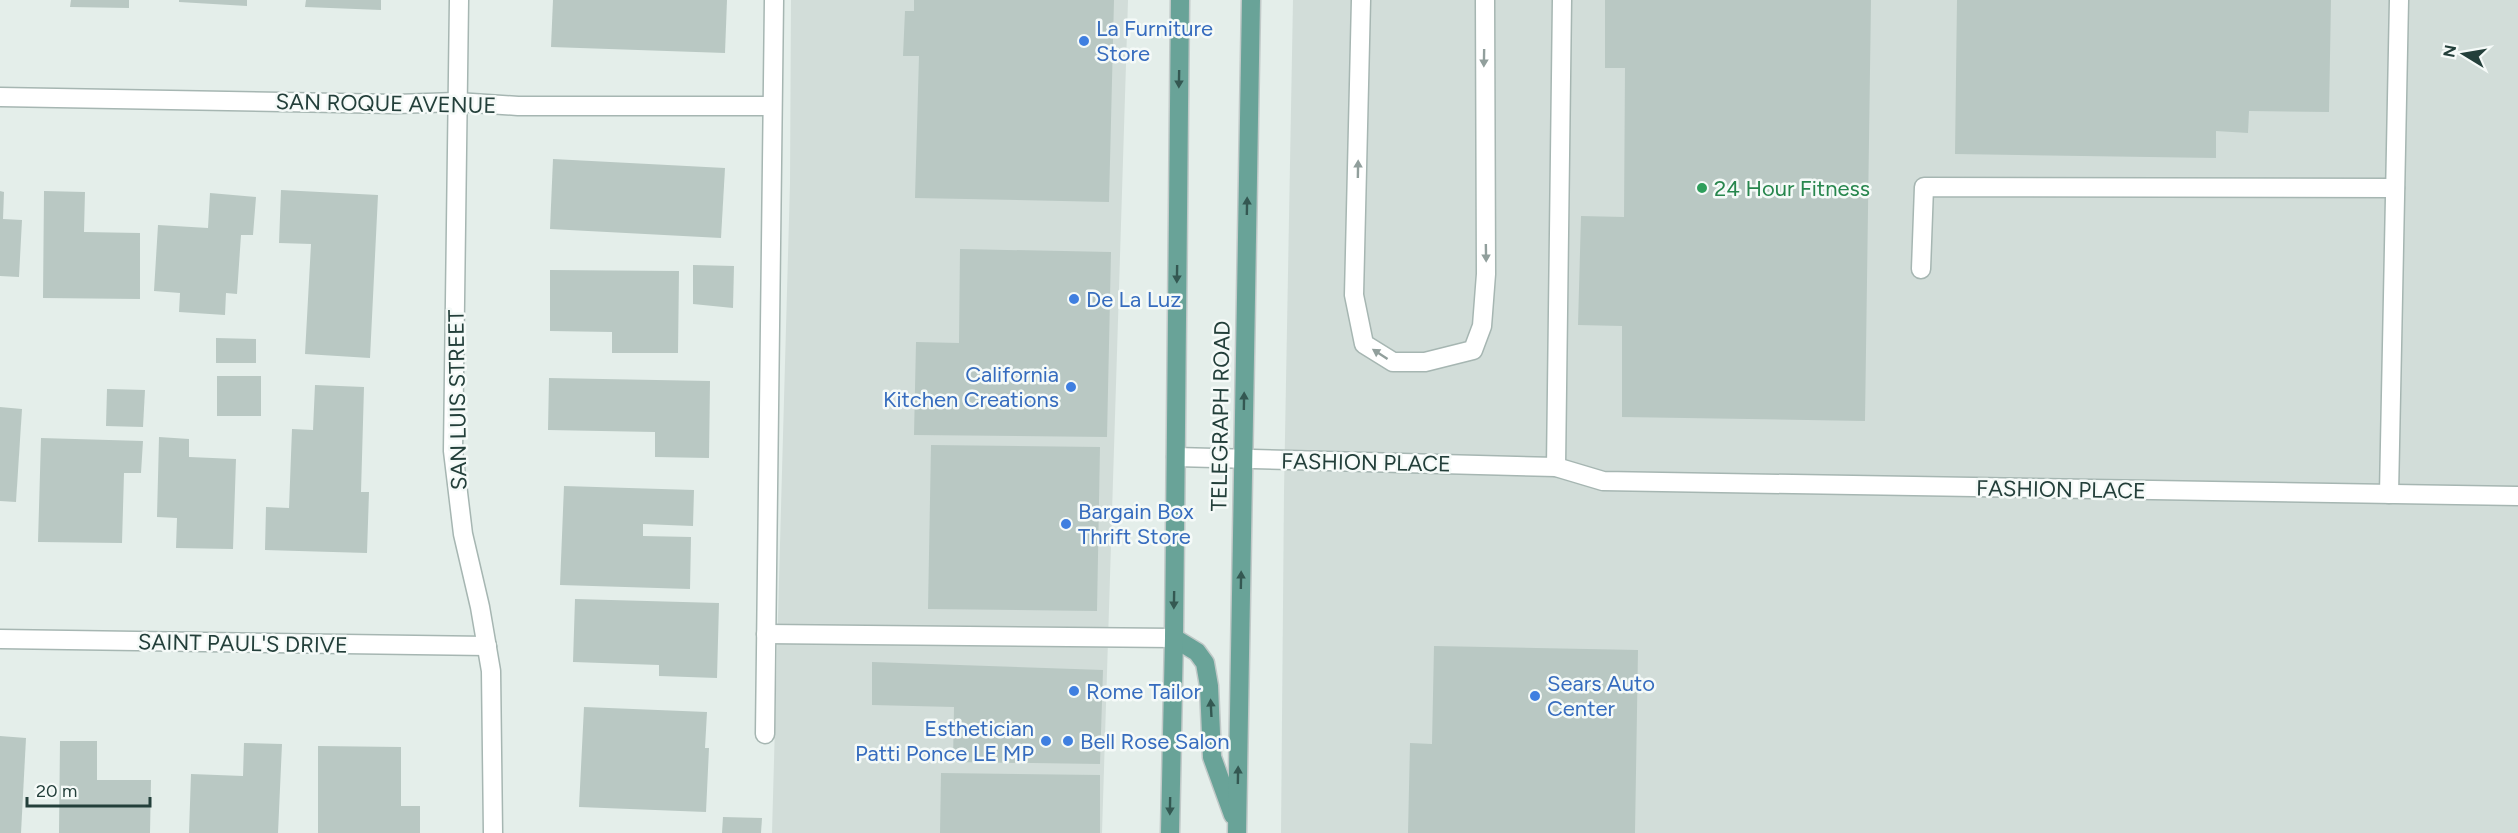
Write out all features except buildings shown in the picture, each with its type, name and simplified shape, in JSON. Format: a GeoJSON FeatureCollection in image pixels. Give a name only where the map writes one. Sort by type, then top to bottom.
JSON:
{"type":"FeatureCollection","features":[{"type":"Feature","properties":{"kind":"main road","name":"TELEGRAPH ROAD"},"geometry":{"type":"LineString","coordinates":[[1170,833],[1180,0]]}},
{"type":"Feature","properties":{"kind":"main road","name":"TELEGRAPH ROAD"},"geometry":{"type":"LineString","coordinates":[[1237,829],[1251,0]]}},
{"type":"Feature","properties":{"kind":"main road"},"geometry":{"type":"LineString","coordinates":[[1174,638],[1197,652],[1205,663],[1209,686],[1212,757],[1237,829]]}},
{"type":"Feature","properties":{"kind":"street","name":"SAN LUIS STREET"},"geometry":{"type":"LineString","coordinates":[[459,0],[453,451],[463,534],[487,646],[492,696],[493,833]]}},
{"type":"Feature","properties":{"kind":"street"},"geometry":{"type":"LineString","coordinates":[[765,734],[774,0]]}},
{"type":"Feature","properties":{"kind":"street"},"geometry":{"type":"LineString","coordinates":[[1361,0],[1354,295],[1364,344],[1393,362],[1425,362],[1473,350],[1482,326],[1486,274],[1485,0]]}},
{"type":"Feature","properties":{"kind":"street"},"geometry":{"type":"LineString","coordinates":[[1556,467],[1562,0]]}},
{"type":"Feature","properties":{"kind":"street"},"geometry":{"type":"LineString","coordinates":[[2389,494],[2399,0]]}},
{"type":"Feature","properties":{"kind":"street","name":"SAN ROQUE AVENUE"},"geometry":{"type":"LineString","coordinates":[[0,97],[396,104],[457,102],[530,106],[772,106]]}},
{"type":"Feature","properties":{"kind":"street"},"geometry":{"type":"LineString","coordinates":[[1921,268],[1924,187],[2395,188]]}},
{"type":"Feature","properties":{"kind":"street","name":"FASHION PLACE"},"geometry":{"type":"LineString","coordinates":[[1176,457],[1556,467],[1603,481],[2518,496]]}},
{"type":"Feature","properties":{"kind":"street"},"geometry":{"type":"LineString","coordinates":[[766,634],[1174,638]]}},
{"type":"Feature","properties":{"kind":"street","name":"SAINT PAUL'S DRIVE"},"geometry":{"type":"LineString","coordinates":[[0,639],[487,646]]}},
{"type":"Feature","properties":{"kind":"shaded area"},"geometry":{"type":"Polygon","coordinates":[[[791,0],[1128,0],[1102,833],[772,833],[790,183],[791,0]]]}},
{"type":"Feature","properties":{"kind":"shaded area"},"geometry":{"type":"Polygon","coordinates":[[[1293,0],[2518,0],[2518,833],[1281,833],[1284,491],[1293,0]]]}},
{"type":"Feature","properties":{"kind":"place","name":"La Furniture Store"},"geometry":{"type":"Point","coordinates":[1084,41]}},
{"type":"Feature","properties":{"kind":"place","name":"24 Hour Fitness"},"geometry":{"type":"Point","coordinates":[1702,188]}},
{"type":"Feature","properties":{"kind":"place","name":"De La Luz"},"geometry":{"type":"Point","coordinates":[1074,299]}},
{"type":"Feature","properties":{"kind":"place","name":"California Kitchen Creations"},"geometry":{"type":"Point","coordinates":[1071,387]}},
{"type":"Feature","properties":{"kind":"place","name":"Bargain Box Thrift Store"},"geometry":{"type":"Point","coordinates":[1066,524]}},
{"type":"Feature","properties":{"kind":"place","name":"Rome Tailor"},"geometry":{"type":"Point","coordinates":[1074,691]}},
{"type":"Feature","properties":{"kind":"place","name":"Sears Auto Center"},"geometry":{"type":"Point","coordinates":[1535,696]}},
{"type":"Feature","properties":{"kind":"place","name":"Esthetician Patti Ponce LE MP"},"geometry":{"type":"Point","coordinates":[1046,741]}},
{"type":"Feature","properties":{"kind":"place","name":"Bell Rose Salon"},"geometry":{"type":"Point","coordinates":[1068,741]}}]}
